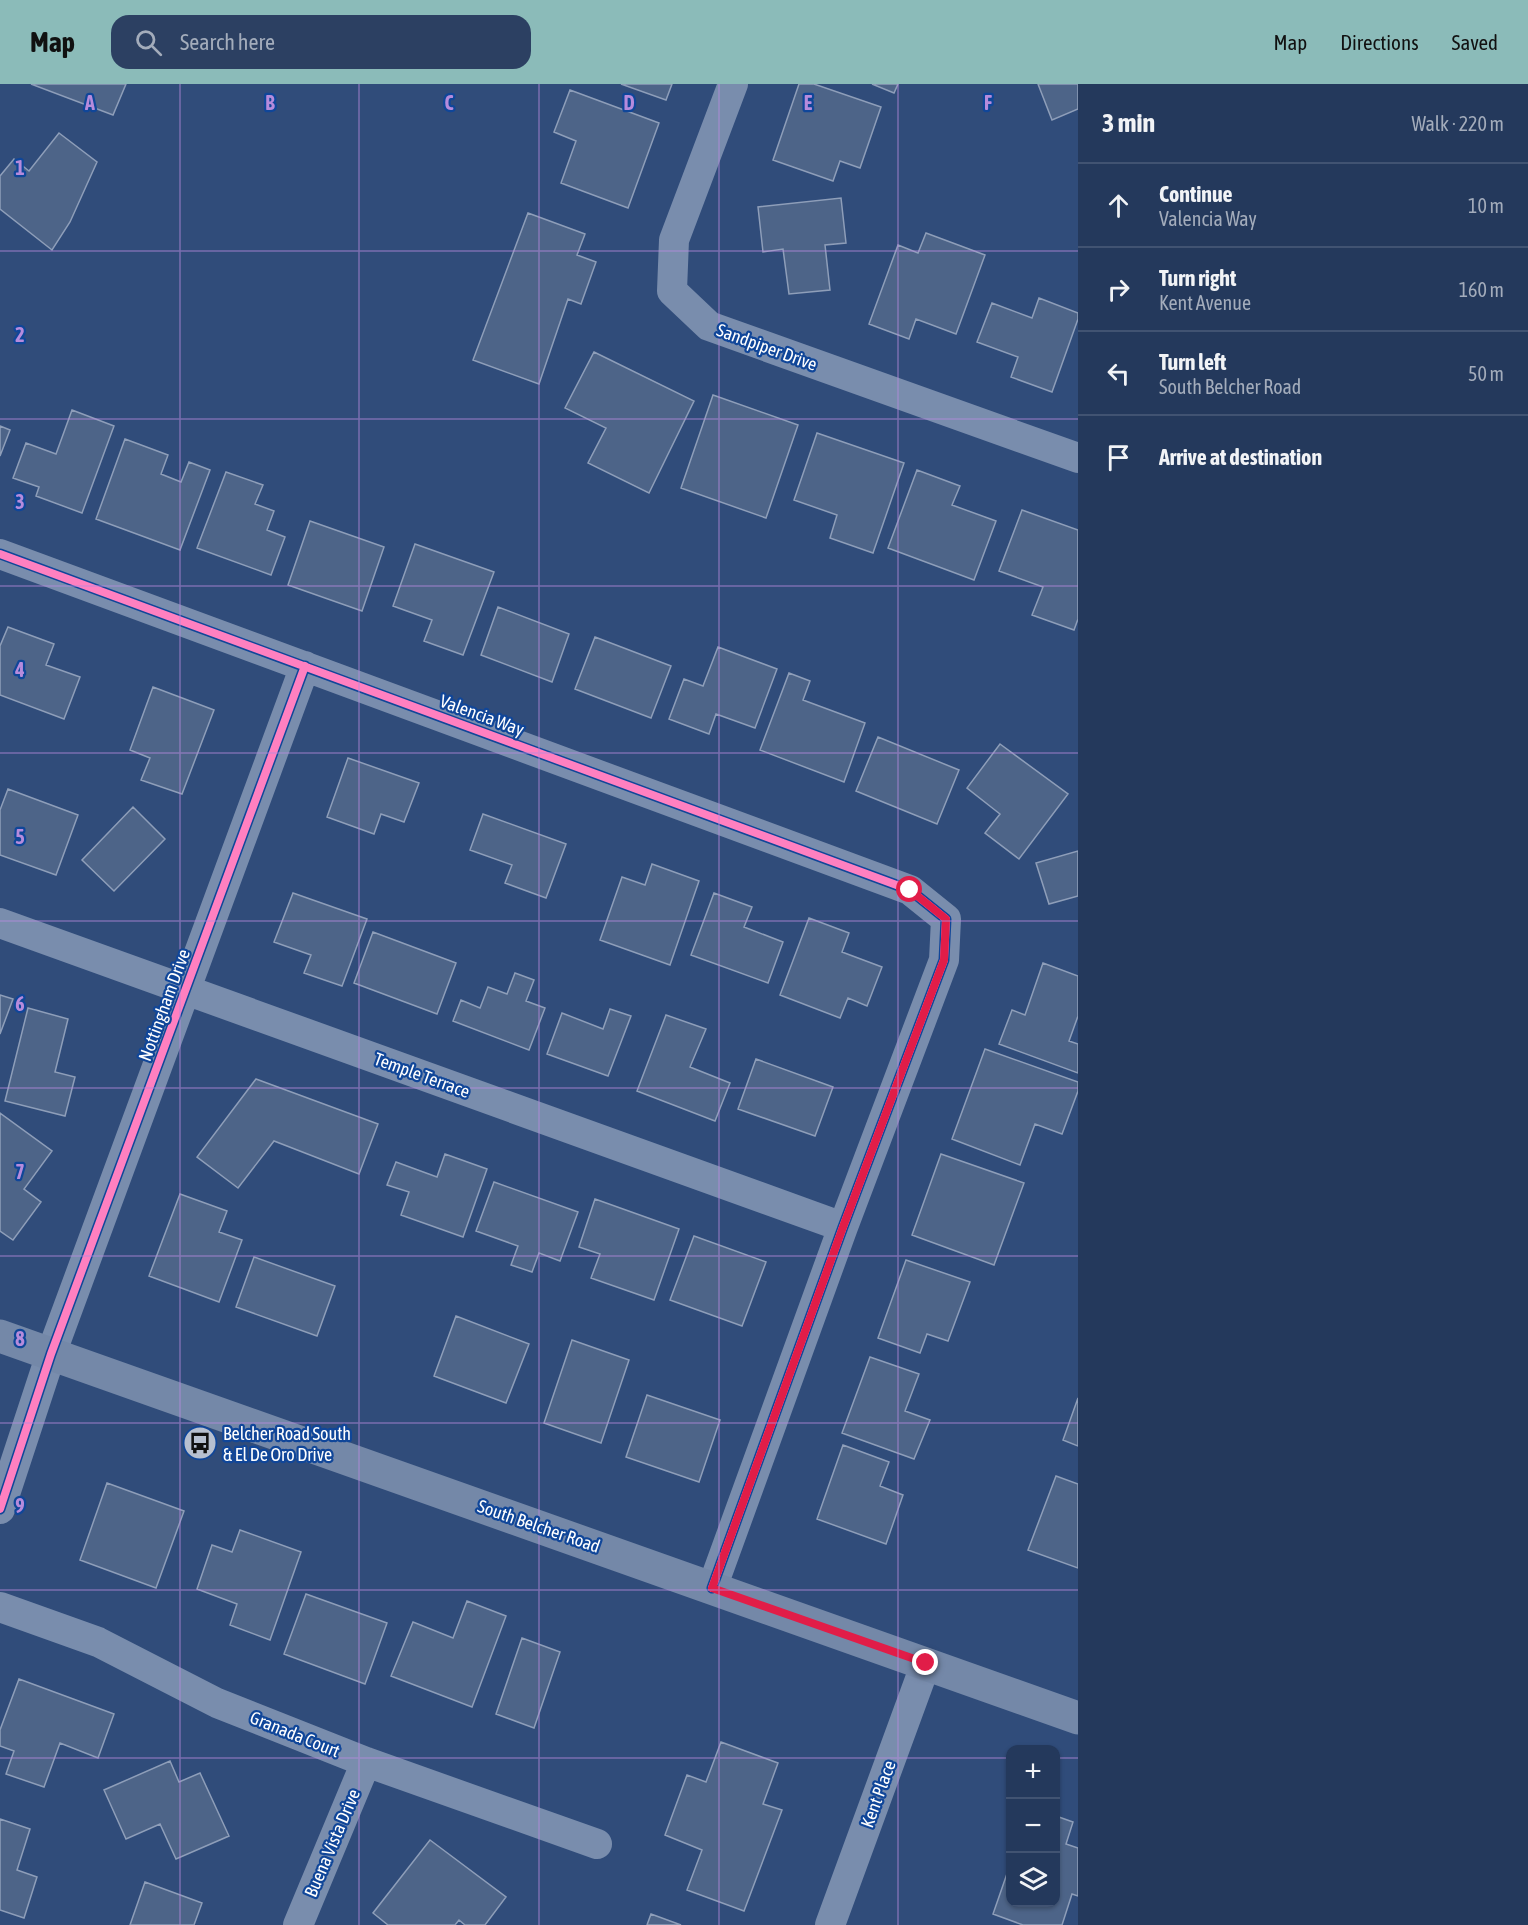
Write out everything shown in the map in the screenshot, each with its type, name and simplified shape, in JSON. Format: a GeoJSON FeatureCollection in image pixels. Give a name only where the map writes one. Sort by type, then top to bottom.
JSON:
{"type":"FeatureCollection","features":[{"type":"Feature","properties":{"kind":"main road","name":"South Belcher Road"},"geometry":{"type":"LineString","coordinates":[[0,1336],[1078,1718]]}},
{"type":"Feature","properties":{"kind":"street","name":"Sandpiper Drive"},"geometry":{"type":"LineString","coordinates":[[733,84],[674,240],[672,291],[709,326],[1078,458]]}},
{"type":"Feature","properties":{"kind":"street","name":"Valencia Way"},"geometry":{"type":"LineString","coordinates":[[0,554],[910,890],[946,919],[944,960],[843,1227]]}},
{"type":"Feature","properties":{"kind":"street","name":"Nottingham Drive"},"geometry":{"type":"LineString","coordinates":[[0,1509],[51,1354],[305,666]]}},
{"type":"Feature","properties":{"kind":"street","name":"Temple Terrace"},"geometry":{"type":"LineString","coordinates":[[0,923],[843,1227]]}},
{"type":"Feature","properties":{"kind":"street"},"geometry":{"type":"LineString","coordinates":[[712,1588],[843,1227]]}},
{"type":"Feature","properties":{"kind":"street","name":"Granada Court"},"geometry":{"type":"LineString","coordinates":[[0,1607],[98,1642],[217,1703],[366,1762],[597,1844]]}},
{"type":"Feature","properties":{"kind":"street","name":"Kent Place"},"geometry":{"type":"LineString","coordinates":[[830,1925],[926,1663]]}},
{"type":"Feature","properties":{"kind":"street","name":"Buena Vista Drive"},"geometry":{"type":"LineString","coordinates":[[298,1925],[366,1762]]}},
{"type":"Feature","properties":{"kind":"building"},"geometry":{"type":"Polygon","coordinates":[[[31,84],[126,84],[113,115],[31,84]]]}},
{"type":"Feature","properties":{"kind":"building"},"geometry":{"type":"Polygon","coordinates":[[[621,84],[672,84],[666,100],[621,84]]]}},
{"type":"Feature","properties":{"kind":"building"},"geometry":{"type":"Polygon","coordinates":[[[799,84],[814,84],[881,107],[860,168],[840,161],[833,181],[773,160],[799,84]]]}},
{"type":"Feature","properties":{"kind":"building"},"geometry":{"type":"Polygon","coordinates":[[[872,84],[898,84],[894,93],[872,84]]]}},
{"type":"Feature","properties":{"kind":"building"},"geometry":{"type":"Polygon","coordinates":[[[1038,84],[1078,84],[1078,109],[1052,120],[1038,84]]]}},
{"type":"Feature","properties":{"kind":"building"},"geometry":{"type":"Polygon","coordinates":[[[570,90],[659,123],[628,208],[561,183],[576,141],[554,132],[570,90]]]}},
{"type":"Feature","properties":{"kind":"building"},"geometry":{"type":"Polygon","coordinates":[[[59,133],[97,162],[70,222],[52,250],[0,209],[0,176],[14,159],[29,171],[59,133]]]}},
{"type":"Feature","properties":{"kind":"building"},"geometry":{"type":"Polygon","coordinates":[[[841,198],[846,243],[825,245],[830,290],[789,294],[783,249],[763,252],[758,207],[841,198]]]}},
{"type":"Feature","properties":{"kind":"building"},"geometry":{"type":"Polygon","coordinates":[[[528,213],[585,234],[577,255],[596,262],[581,304],[568,299],[539,384],[473,360],[528,213]]]}},
{"type":"Feature","properties":{"kind":"building"},"geometry":{"type":"Polygon","coordinates":[[[926,233],[985,255],[956,334],[916,319],[909,339],[869,324],[898,245],[918,253],[926,233]]]}},
{"type":"Feature","properties":{"kind":"building"},"geometry":{"type":"Polygon","coordinates":[[[1039,298],[1078,313],[1078,319],[1052,392],[1011,377],[1018,357],[977,342],[992,303],[1032,318],[1039,298]]]}},
{"type":"Feature","properties":{"kind":"building"},"geometry":{"type":"Polygon","coordinates":[[[594,352],[694,401],[649,493],[588,463],[606,428],[565,408],[594,352]]]}},
{"type":"Feature","properties":{"kind":"building"},"geometry":{"type":"Polygon","coordinates":[[[713,395],[798,425],[766,518],[681,488],[713,395]]]}},
{"type":"Feature","properties":{"kind":"building"},"geometry":{"type":"Polygon","coordinates":[[[72,410],[114,426],[82,513],[36,496],[39,487],[13,478],[26,443],[56,454],[72,410]]]}},
{"type":"Feature","properties":{"kind":"building"},"geometry":{"type":"Polygon","coordinates":[[[0,426],[10,430],[0,456],[0,426]]]}},
{"type":"Feature","properties":{"kind":"building"},"geometry":{"type":"Polygon","coordinates":[[[817,433],[904,463],[873,553],[830,538],[837,515],[794,500],[817,433]]]}},
{"type":"Feature","properties":{"kind":"building"},"geometry":{"type":"Polygon","coordinates":[[[125,439],[168,455],[161,474],[181,482],[189,462],[210,470],[180,550],[96,519],[125,439]]]}},
{"type":"Feature","properties":{"kind":"building"},"geometry":{"type":"Polygon","coordinates":[[[917,470],[960,486],[952,505],[996,521],[974,580],[888,548],[917,470]]]}},
{"type":"Feature","properties":{"kind":"building"},"geometry":{"type":"Polygon","coordinates":[[[226,472],[263,485],[255,504],[274,511],[267,530],[285,537],[271,575],[197,548],[226,472]]]}},
{"type":"Feature","properties":{"kind":"building"},"geometry":{"type":"Polygon","coordinates":[[[1022,510],[1078,530],[1078,619],[1074,630],[1032,615],[1043,587],[999,571],[1022,510]]]}},
{"type":"Feature","properties":{"kind":"building"},"geometry":{"type":"Polygon","coordinates":[[[310,521],[384,547],[362,611],[288,585],[310,521]]]}},
{"type":"Feature","properties":{"kind":"building"},"geometry":{"type":"Polygon","coordinates":[[[415,544],[494,572],[463,655],[424,641],[432,620],[393,606],[415,544]]]}},
{"type":"Feature","properties":{"kind":"building"},"geometry":{"type":"Polygon","coordinates":[[[498,607],[569,634],[552,682],[481,655],[498,607]]]}},
{"type":"Feature","properties":{"kind":"building"},"geometry":{"type":"Polygon","coordinates":[[[8,627],[54,644],[46,665],[80,677],[64,719],[0,695],[0,646],[8,627]]]}},
{"type":"Feature","properties":{"kind":"building"},"geometry":{"type":"Polygon","coordinates":[[[595,637],[671,666],[651,718],[575,689],[595,637]]]}},
{"type":"Feature","properties":{"kind":"building"},"geometry":{"type":"Polygon","coordinates":[[[718,647],[777,669],[755,728],[716,714],[709,734],[669,719],[684,679],[703,686],[718,647]]]}},
{"type":"Feature","properties":{"kind":"building"},"geometry":{"type":"Polygon","coordinates":[[[789,673],[810,681],[803,700],[865,723],[844,782],[760,750],[789,673]]]}},
{"type":"Feature","properties":{"kind":"building"},"geometry":{"type":"Polygon","coordinates":[[[153,687],[214,710],[182,794],[141,780],[150,758],[130,750],[153,687]]]}},
{"type":"Feature","properties":{"kind":"building"},"geometry":{"type":"Polygon","coordinates":[[[878,737],[959,770],[937,824],[856,791],[878,737]]]}},
{"type":"Feature","properties":{"kind":"building"},"geometry":{"type":"Polygon","coordinates":[[[1000,744],[1068,794],[1019,859],[985,833],[1000,814],[967,788],[1000,744]]]}},
{"type":"Feature","properties":{"kind":"building"},"geometry":{"type":"Polygon","coordinates":[[[348,758],[419,783],[404,822],[381,814],[374,834],[327,817],[348,758]]]}},
{"type":"Feature","properties":{"kind":"building"},"geometry":{"type":"Polygon","coordinates":[[[8,789],[78,815],[56,875],[0,855],[0,810],[8,789]]]}},
{"type":"Feature","properties":{"kind":"building"},"geometry":{"type":"Polygon","coordinates":[[[133,807],[165,839],[114,891],[82,860],[133,807]]]}},
{"type":"Feature","properties":{"kind":"building"},"geometry":{"type":"Polygon","coordinates":[[[483,814],[566,844],[546,898],[505,883],[512,865],[470,850],[483,814]]]}},
{"type":"Feature","properties":{"kind":"building"},"geometry":{"type":"Polygon","coordinates":[[[1078,851],[1078,896],[1049,904],[1036,863],[1078,851]]]}},
{"type":"Feature","properties":{"kind":"building"},"geometry":{"type":"Polygon","coordinates":[[[652,864],[699,881],[670,965],[600,940],[622,877],[645,885],[652,864]]]}},
{"type":"Feature","properties":{"kind":"building"},"geometry":{"type":"Polygon","coordinates":[[[293,893],[367,919],[342,986],[304,973],[311,955],[274,942],[293,893]]]}},
{"type":"Feature","properties":{"kind":"building"},"geometry":{"type":"Polygon","coordinates":[[[714,893],[752,907],[744,927],[783,942],[768,983],[691,955],[714,893]]]}},
{"type":"Feature","properties":{"kind":"building"},"geometry":{"type":"Polygon","coordinates":[[[809,918],[849,933],[842,952],[882,967],[867,1006],[848,998],[840,1018],[780,995],[809,918]]]}},
{"type":"Feature","properties":{"kind":"building"},"geometry":{"type":"Polygon","coordinates":[[[373,932],[456,963],[437,1014],[354,983],[373,932]]]}},
{"type":"Feature","properties":{"kind":"building"},"geometry":{"type":"Polygon","coordinates":[[[1043,963],[1078,976],[1078,1016],[1069,1041],[1078,1044],[1078,1073],[999,1044],[1012,1010],[1025,1015],[1043,963]]]}},
{"type":"Feature","properties":{"kind":"building"},"geometry":{"type":"Polygon","coordinates":[[[515,973],[534,980],[526,1001],[545,1008],[529,1050],[453,1021],[461,1000],[480,1008],[488,987],[507,994],[515,973]]]}},
{"type":"Feature","properties":{"kind":"building"},"geometry":{"type":"Polygon","coordinates":[[[0,995],[13,999],[0,1034],[0,995]]]}},
{"type":"Feature","properties":{"kind":"building"},"geometry":{"type":"Polygon","coordinates":[[[28,1008],[68,1019],[55,1072],[75,1077],[65,1116],[5,1101],[28,1008]]]}},
{"type":"Feature","properties":{"kind":"building"},"geometry":{"type":"Polygon","coordinates":[[[610,1009],[631,1016],[608,1076],[547,1054],[562,1013],[603,1029],[610,1009]]]}},
{"type":"Feature","properties":{"kind":"building"},"geometry":{"type":"Polygon","coordinates":[[[666,1015],[706,1029],[690,1067],[730,1083],[715,1121],[637,1091],[666,1015]]]}},
{"type":"Feature","properties":{"kind":"building"},"geometry":{"type":"Polygon","coordinates":[[[985,1049],[1078,1082],[1078,1091],[1062,1134],[1035,1124],[1020,1165],[952,1139],[985,1049]]]}},
{"type":"Feature","properties":{"kind":"building"},"geometry":{"type":"Polygon","coordinates":[[[756,1059],[833,1087],[815,1136],[738,1109],[756,1059]]]}},
{"type":"Feature","properties":{"kind":"building"},"geometry":{"type":"Polygon","coordinates":[[[256,1079],[378,1124],[359,1174],[274,1141],[238,1188],[197,1157],[256,1079]]]}},
{"type":"Feature","properties":{"kind":"building"},"geometry":{"type":"Polygon","coordinates":[[[0,1113],[52,1151],[24,1189],[41,1202],[13,1240],[0,1231],[0,1113]]]}},
{"type":"Feature","properties":{"kind":"building"},"geometry":{"type":"Polygon","coordinates":[[[445,1154],[487,1169],[463,1237],[401,1215],[409,1192],[387,1185],[396,1162],[437,1177],[445,1154]]]}},
{"type":"Feature","properties":{"kind":"building"},"geometry":{"type":"Polygon","coordinates":[[[941,1154],[1024,1183],[994,1265],[912,1235],[941,1154]]]}},
{"type":"Feature","properties":{"kind":"building"},"geometry":{"type":"Polygon","coordinates":[[[494,1182],[578,1212],[560,1261],[539,1253],[532,1272],[511,1265],[518,1246],[476,1231],[494,1182]]]}},
{"type":"Feature","properties":{"kind":"building"},"geometry":{"type":"Polygon","coordinates":[[[180,1194],[227,1211],[219,1232],[242,1240],[219,1302],[149,1276],[180,1194]]]}},
{"type":"Feature","properties":{"kind":"building"},"geometry":{"type":"Polygon","coordinates":[[[595,1199],[679,1229],[654,1300],[591,1278],[600,1254],[579,1247],[595,1199]]]}},
{"type":"Feature","properties":{"kind":"building"},"geometry":{"type":"Polygon","coordinates":[[[694,1236],[766,1262],[742,1326],[670,1300],[694,1236]]]}},
{"type":"Feature","properties":{"kind":"building"},"geometry":{"type":"Polygon","coordinates":[[[254,1257],[335,1286],[317,1336],[236,1307],[254,1257]]]}},
{"type":"Feature","properties":{"kind":"building"},"geometry":{"type":"Polygon","coordinates":[[[906,1260],[970,1282],[948,1341],[927,1334],[920,1353],[878,1338],[906,1260]]]}},
{"type":"Feature","properties":{"kind":"building"},"geometry":{"type":"Polygon","coordinates":[[[456,1316],[529,1344],[506,1403],[434,1376],[456,1316]]]}},
{"type":"Feature","properties":{"kind":"building"},"geometry":{"type":"Polygon","coordinates":[[[572,1340],[629,1360],[601,1443],[544,1423],[572,1340]]]}},
{"type":"Feature","properties":{"kind":"building"},"geometry":{"type":"Polygon","coordinates":[[[870,1357],[919,1374],[905,1411],[930,1420],[914,1459],[842,1433],[870,1357]]]}},
{"type":"Feature","properties":{"kind":"building"},"geometry":{"type":"Polygon","coordinates":[[[647,1395],[720,1420],[699,1482],[626,1457],[647,1395]]]}},
{"type":"Feature","properties":{"kind":"building"},"geometry":{"type":"Polygon","coordinates":[[[1078,1398],[1078,1446],[1063,1440],[1078,1398]]]}},
{"type":"Feature","properties":{"kind":"building"},"geometry":{"type":"Polygon","coordinates":[[[843,1445],[889,1462],[880,1486],[903,1495],[886,1544],[817,1519],[843,1445]]]}},
{"type":"Feature","properties":{"kind":"building"},"geometry":{"type":"Polygon","coordinates":[[[1056,1476],[1078,1484],[1078,1568],[1028,1550],[1056,1476]]]}},
{"type":"Feature","properties":{"kind":"building"},"geometry":{"type":"Polygon","coordinates":[[[107,1483],[184,1511],[156,1588],[80,1560],[107,1483]]]}},
{"type":"Feature","properties":{"kind":"building"},"geometry":{"type":"Polygon","coordinates":[[[240,1530],[301,1552],[270,1640],[230,1625],[237,1604],[197,1589],[212,1545],[232,1552],[240,1530]]]}},
{"type":"Feature","properties":{"kind":"building"},"geometry":{"type":"Polygon","coordinates":[[[306,1594],[387,1623],[365,1684],[284,1654],[306,1594]]]}},
{"type":"Feature","properties":{"kind":"building"},"geometry":{"type":"Polygon","coordinates":[[[467,1601],[506,1616],[472,1707],[391,1676],[413,1622],[453,1638],[467,1601]]]}},
{"type":"Feature","properties":{"kind":"building"},"geometry":{"type":"Polygon","coordinates":[[[522,1638],[560,1652],[534,1728],[496,1714],[522,1638]]]}},
{"type":"Feature","properties":{"kind":"building"},"geometry":{"type":"Polygon","coordinates":[[[19,1679],[114,1714],[98,1758],[60,1743],[44,1787],[6,1774],[14,1751],[0,1746],[0,1730],[19,1679]]]}},
{"type":"Feature","properties":{"kind":"building"},"geometry":{"type":"Polygon","coordinates":[[[721,1742],[778,1763],[763,1804],[782,1810],[744,1911],[687,1890],[702,1850],[665,1835],[687,1775],[706,1782],[721,1742]]]}},
{"type":"Feature","properties":{"kind":"building"},"geometry":{"type":"Polygon","coordinates":[[[170,1761],[179,1782],[200,1773],[229,1836],[176,1859],[160,1824],[126,1839],[104,1790],[170,1761]]]}},
{"type":"Feature","properties":{"kind":"building"},"geometry":{"type":"Polygon","coordinates":[[[1060,1817],[1073,1822],[1066,1844],[1078,1848],[1078,1896],[1072,1894],[1062,1925],[1023,1925],[993,1914],[1006,1877],[1006,1907],[1060,1907],[1060,1817]]]}},
{"type":"Feature","properties":{"kind":"building"},"geometry":{"type":"Polygon","coordinates":[[[0,1819],[30,1829],[17,1870],[37,1877],[24,1918],[0,1910],[0,1819]]]}},
{"type":"Feature","properties":{"kind":"building"},"geometry":{"type":"Polygon","coordinates":[[[430,1840],[506,1897],[485,1925],[465,1925],[459,1920],[455,1925],[388,1925],[373,1913],[430,1840]]]}},
{"type":"Feature","properties":{"kind":"building"},"geometry":{"type":"Polygon","coordinates":[[[145,1882],[202,1903],[194,1925],[130,1925],[145,1882]]]}},
{"type":"Feature","properties":{"kind":"building"},"geometry":{"type":"Polygon","coordinates":[[[651,1914],[681,1925],[647,1925],[651,1914]]]}},
{"type":"Feature","properties":{"kind":"cycle path"},"geometry":{"type":"LineString","coordinates":[[0,554],[910,890],[946,919],[944,960],[843,1227],[712,1588]]}},
{"type":"Feature","properties":{"kind":"cycle path"},"geometry":{"type":"LineString","coordinates":[[0,1509],[51,1354],[305,666]]}},
{"type":"Feature","properties":{"kind":"place","name":"Belcher Road South & El De Oro Drive"},"geometry":{"type":"Point","coordinates":[200,1443]}},
{"type":"Feature","properties":{"kind":"route"},"geometry":{"type":"LineString","coordinates":[[910,890],[946,919],[944,960],[843,1227],[712,1588],[926,1663]]}}]}
